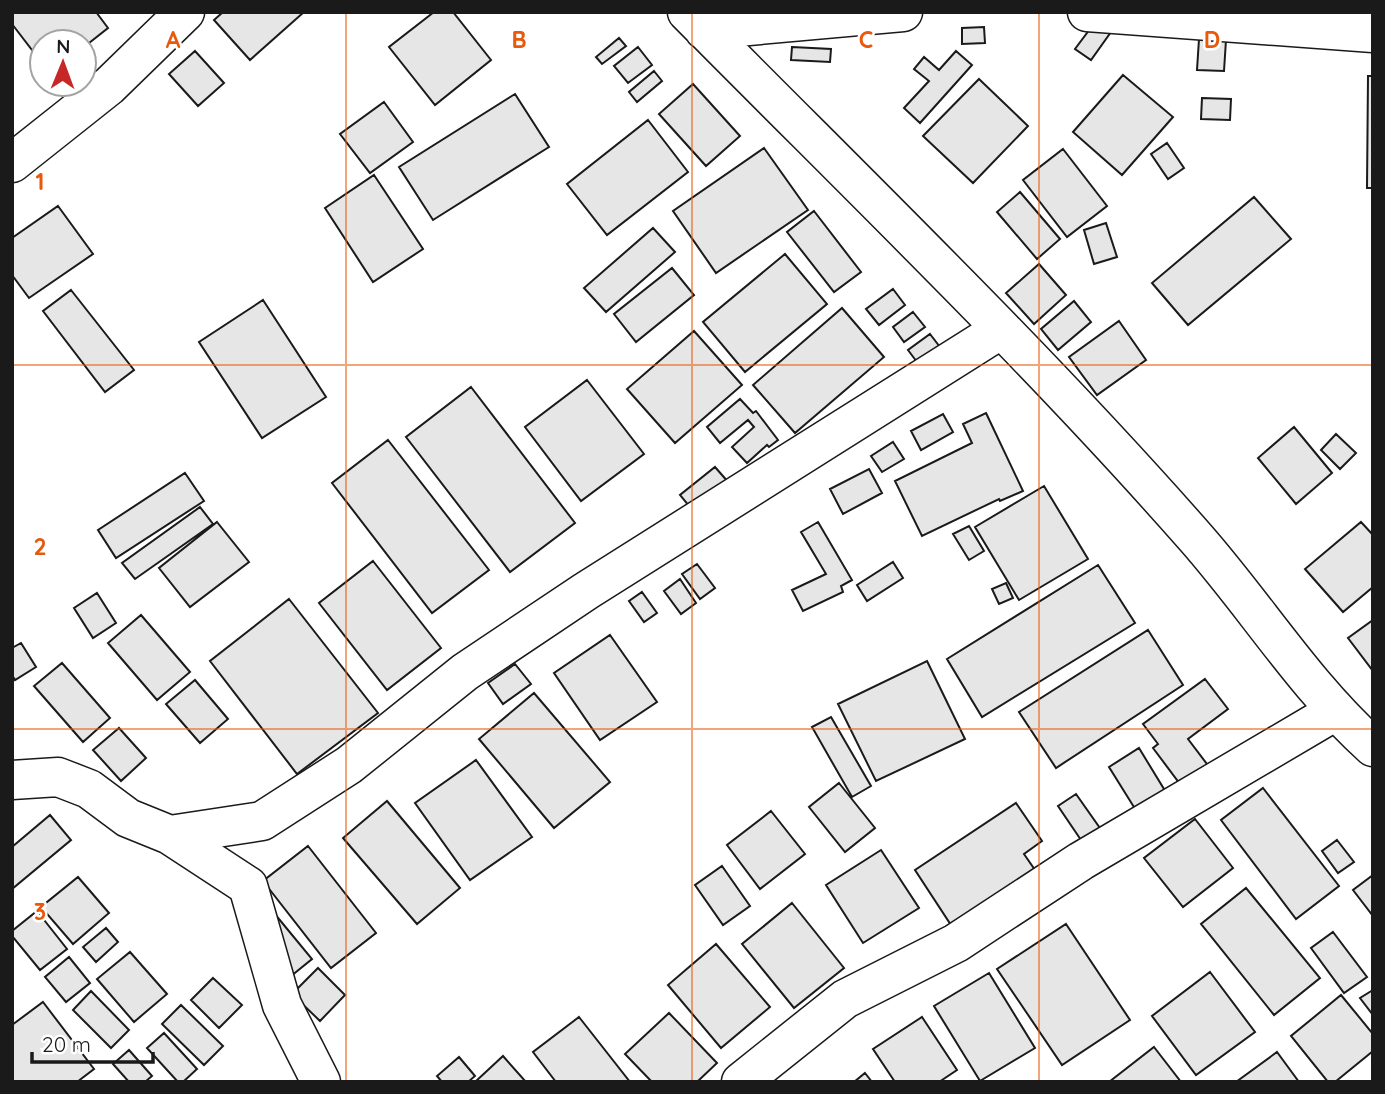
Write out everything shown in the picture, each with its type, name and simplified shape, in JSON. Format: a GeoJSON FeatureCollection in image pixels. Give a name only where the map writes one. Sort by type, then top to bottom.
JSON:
{"type":"FeatureCollection","features":[{"type":"Feature","properties":{"kind":"street"},"geometry":{"type":"LineString","coordinates":[[12,163],[109,86],[186,12]]}},
{"type":"Feature","properties":{"kind":"street"},"geometry":{"type":"LineString","coordinates":[[696,21],[902,12]]}},
{"type":"Feature","properties":{"kind":"street"},"geometry":{"type":"LineString","coordinates":[[1087,12],[1373,33]]}},
{"type":"Feature","properties":{"kind":"street"},"geometry":{"type":"LineString","coordinates":[[696,21],[1000,330],[1196,538],[1334,712],[1373,747]]}},
{"type":"Feature","properties":{"kind":"street"},"geometry":{"type":"LineString","coordinates":[[170,835],[262,821],[349,765],[487,657],[1000,330]]}},
{"type":"Feature","properties":{"kind":"street"},"geometry":{"type":"LineString","coordinates":[[741,1082],[845,999],[956,943],[1081,861],[1334,712]]}},
{"type":"Feature","properties":{"kind":"street"},"geometry":{"type":"LineString","coordinates":[[13,780],[58,778],[89,789],[128,818],[170,835],[248,887],[282,1005],[321,1082]]}},
{"type":"Feature","properties":{"kind":"building"},"geometry":{"type":"Polygon","coordinates":[[[12,12],[96,12],[108,28],[98,36],[98,28],[28,28],[28,45],[12,24],[12,12]]]}},
{"type":"Feature","properties":{"kind":"building"},"geometry":{"type":"Polygon","coordinates":[[[223,12],[304,12],[250,60],[214,20],[223,12]]]}},
{"type":"Feature","properties":{"kind":"building"},"geometry":{"type":"Polygon","coordinates":[[[434,12],[453,12],[491,60],[435,105],[389,47],[434,12]]]}},
{"type":"Feature","properties":{"kind":"building"},"geometry":{"type":"Polygon","coordinates":[[[1096,21],[1111,32],[1091,60],[1075,49],[1096,21]]]}},
{"type":"Feature","properties":{"kind":"building"},"geometry":{"type":"Polygon","coordinates":[[[984,27],[985,43],[962,44],[962,28],[984,27]]]}},
{"type":"Feature","properties":{"kind":"building"},"geometry":{"type":"Polygon","coordinates":[[[619,38],[626,46],[602,64],[596,57],[619,38]]]}},
{"type":"Feature","properties":{"kind":"building"},"geometry":{"type":"Polygon","coordinates":[[[1199,39],[1226,40],[1224,71],[1197,70],[1199,39]]]}},
{"type":"Feature","properties":{"kind":"building"},"geometry":{"type":"Polygon","coordinates":[[[638,47],[652,65],[628,83],[614,66],[638,47]]]}},
{"type":"Feature","properties":{"kind":"building"},"geometry":{"type":"Polygon","coordinates":[[[792,47],[831,49],[830,62],[791,60],[792,47]]]}},
{"type":"Feature","properties":{"kind":"building"},"geometry":{"type":"Polygon","coordinates":[[[195,51],[224,83],[198,106],[169,74],[195,51]]]}},
{"type":"Feature","properties":{"kind":"building"},"geometry":{"type":"Polygon","coordinates":[[[956,51],[972,65],[920,123],[904,108],[929,81],[914,69],[924,57],[939,70],[956,51]]]}},
{"type":"Feature","properties":{"kind":"building"},"geometry":{"type":"Polygon","coordinates":[[[654,71],[662,81],[637,102],[629,92],[654,71]]]}},
{"type":"Feature","properties":{"kind":"building"},"geometry":{"type":"Polygon","coordinates":[[[1123,75],[1173,117],[1122,175],[1073,132],[1123,75]]]}},
{"type":"Feature","properties":{"kind":"building"},"geometry":{"type":"Polygon","coordinates":[[[1368,76],[1373,76],[1373,188],[1367,188],[1368,76]]]}},
{"type":"Feature","properties":{"kind":"building"},"geometry":{"type":"Polygon","coordinates":[[[979,79],[1028,126],[973,183],[923,136],[979,79]]]}},
{"type":"Feature","properties":{"kind":"building"},"geometry":{"type":"Polygon","coordinates":[[[693,84],[740,136],[706,166],[659,114],[693,84]]]}},
{"type":"Feature","properties":{"kind":"building"},"geometry":{"type":"Polygon","coordinates":[[[515,94],[549,147],[433,220],[399,167],[515,94]]]}},
{"type":"Feature","properties":{"kind":"building"},"geometry":{"type":"Polygon","coordinates":[[[1202,98],[1231,99],[1230,120],[1201,119],[1202,98]]]}},
{"type":"Feature","properties":{"kind":"building"},"geometry":{"type":"Polygon","coordinates":[[[384,102],[413,142],[370,173],[340,134],[384,102]]]}},
{"type":"Feature","properties":{"kind":"building"},"geometry":{"type":"Polygon","coordinates":[[[648,120],[688,172],[607,235],[567,184],[648,120]]]}},
{"type":"Feature","properties":{"kind":"building"},"geometry":{"type":"Polygon","coordinates":[[[1167,143],[1184,168],[1168,179],[1151,154],[1167,143]]]}},
{"type":"Feature","properties":{"kind":"building"},"geometry":{"type":"Polygon","coordinates":[[[764,148],[808,210],[716,273],[673,211],[764,148]]]}},
{"type":"Feature","properties":{"kind":"building"},"geometry":{"type":"Polygon","coordinates":[[[1063,149],[1107,206],[1067,237],[1023,180],[1063,149]]]}},
{"type":"Feature","properties":{"kind":"building"},"geometry":{"type":"Polygon","coordinates":[[[374,175],[423,249],[373,282],[325,208],[374,175]]]}},
{"type":"Feature","properties":{"kind":"building"},"geometry":{"type":"Polygon","coordinates":[[[1020,192],[1060,239],[1037,259],[997,212],[1020,192]]]}},
{"type":"Feature","properties":{"kind":"building"},"geometry":{"type":"Polygon","coordinates":[[[1254,197],[1291,239],[1188,325],[1152,283],[1254,197]]]}},
{"type":"Feature","properties":{"kind":"building"},"geometry":{"type":"Polygon","coordinates":[[[58,206],[93,254],[29,298],[12,275],[12,238],[58,206]]]}},
{"type":"Feature","properties":{"kind":"building"},"geometry":{"type":"Polygon","coordinates":[[[814,211],[861,272],[834,292],[787,232],[814,211]]]}},
{"type":"Feature","properties":{"kind":"building"},"geometry":{"type":"Polygon","coordinates":[[[1106,223],[1117,257],[1094,264],[1084,230],[1106,223]]]}},
{"type":"Feature","properties":{"kind":"building"},"geometry":{"type":"Polygon","coordinates":[[[653,228],[675,252],[606,312],[584,288],[653,228]]]}},
{"type":"Feature","properties":{"kind":"building"},"geometry":{"type":"Polygon","coordinates":[[[785,254],[827,304],[745,372],[703,322],[785,254]]]}},
{"type":"Feature","properties":{"kind":"building"},"geometry":{"type":"Polygon","coordinates":[[[1039,264],[1066,295],[1034,324],[1006,293],[1039,264]]]}},
{"type":"Feature","properties":{"kind":"building"},"geometry":{"type":"Polygon","coordinates":[[[672,268],[694,295],[636,342],[614,314],[672,268]]]}},
{"type":"Feature","properties":{"kind":"building"},"geometry":{"type":"Polygon","coordinates":[[[893,289],[905,305],[879,325],[866,309],[893,289]]]}},
{"type":"Feature","properties":{"kind":"building"},"geometry":{"type":"Polygon","coordinates":[[[71,290],[134,370],[105,392],[43,311],[71,290]]]}},
{"type":"Feature","properties":{"kind":"building"},"geometry":{"type":"Polygon","coordinates":[[[263,300],[326,397],[262,438],[199,342],[263,300]]]}},
{"type":"Feature","properties":{"kind":"building"},"geometry":{"type":"Polygon","coordinates":[[[1074,301],[1091,322],[1058,350],[1041,329],[1074,301]]]}},
{"type":"Feature","properties":{"kind":"building"},"geometry":{"type":"Polygon","coordinates":[[[842,308],[884,357],[795,433],[753,385],[842,308]]]}},
{"type":"Feature","properties":{"kind":"building"},"geometry":{"type":"Polygon","coordinates":[[[913,312],[925,327],[904,342],[893,327],[913,312]]]}},
{"type":"Feature","properties":{"kind":"building"},"geometry":{"type":"Polygon","coordinates":[[[1119,321],[1146,360],[1097,395],[1069,357],[1119,321]]]}},
{"type":"Feature","properties":{"kind":"building"},"geometry":{"type":"Polygon","coordinates":[[[694,331],[742,385],[675,443],[627,389],[694,331]]]}},
{"type":"Feature","properties":{"kind":"building"},"geometry":{"type":"Polygon","coordinates":[[[930,334],[943,351],[920,366],[908,350],[930,334]]]}},
{"type":"Feature","properties":{"kind":"building"},"geometry":{"type":"Polygon","coordinates":[[[587,380],[644,454],[581,501],[525,427],[587,380]]]}},
{"type":"Feature","properties":{"kind":"building"},"geometry":{"type":"Polygon","coordinates":[[[471,387],[575,523],[510,572],[406,437],[471,387]]]}},
{"type":"Feature","properties":{"kind":"building"},"geometry":{"type":"Polygon","coordinates":[[[740,399],[753,413],[756,411],[778,440],[769,447],[767,445],[747,463],[732,447],[754,427],[748,420],[720,443],[707,427],[740,399]]]}},
{"type":"Feature","properties":{"kind":"building"},"geometry":{"type":"Polygon","coordinates":[[[986,413],[1023,491],[1000,501],[999,499],[922,536],[895,481],[972,443],[963,424],[986,413]]]}},
{"type":"Feature","properties":{"kind":"building"},"geometry":{"type":"Polygon","coordinates":[[[943,414],[953,432],[921,450],[911,431],[943,414]]]}},
{"type":"Feature","properties":{"kind":"building"},"geometry":{"type":"Polygon","coordinates":[[[1294,427],[1332,473],[1296,504],[1258,458],[1294,427]]]}},
{"type":"Feature","properties":{"kind":"building"},"geometry":{"type":"Polygon","coordinates":[[[1336,434],[1356,453],[1340,469],[1321,450],[1336,434]]]}},
{"type":"Feature","properties":{"kind":"building"},"geometry":{"type":"Polygon","coordinates":[[[388,440],[489,570],[432,613],[332,483],[388,440]]]}},
{"type":"Feature","properties":{"kind":"building"},"geometry":{"type":"Polygon","coordinates":[[[893,442],[904,459],[882,472],[871,456],[893,442]]]}},
{"type":"Feature","properties":{"kind":"building"},"geometry":{"type":"Polygon","coordinates":[[[715,467],[729,483],[694,512],[680,495],[715,467]]]}},
{"type":"Feature","properties":{"kind":"building"},"geometry":{"type":"Polygon","coordinates":[[[869,469],[882,493],[843,514],[830,489],[869,469]]]}},
{"type":"Feature","properties":{"kind":"building"},"geometry":{"type":"Polygon","coordinates":[[[185,473],[204,501],[116,558],[98,530],[185,473]]]}},
{"type":"Feature","properties":{"kind":"building"},"geometry":{"type":"Polygon","coordinates":[[[1044,486],[1088,559],[1019,600],[975,527],[1044,486]]]}},
{"type":"Feature","properties":{"kind":"building"},"geometry":{"type":"Polygon","coordinates":[[[200,507],[213,524],[135,579],[122,563],[200,507]]]}},
{"type":"Feature","properties":{"kind":"building"},"geometry":{"type":"Polygon","coordinates":[[[217,522],[249,562],[190,607],[159,568],[217,522]]]}},
{"type":"Feature","properties":{"kind":"building"},"geometry":{"type":"Polygon","coordinates":[[[818,522],[852,580],[841,586],[843,592],[803,611],[792,590],[826,574],[801,532],[818,522]]]}},
{"type":"Feature","properties":{"kind":"building"},"geometry":{"type":"Polygon","coordinates":[[[1361,522],[1373,535],[1373,587],[1343,612],[1305,569],[1361,522]]]}},
{"type":"Feature","properties":{"kind":"building"},"geometry":{"type":"Polygon","coordinates":[[[969,526],[984,551],[969,560],[953,534],[969,526]]]}},
{"type":"Feature","properties":{"kind":"building"},"geometry":{"type":"Polygon","coordinates":[[[373,561],[441,648],[387,690],[319,603],[373,561]]]}},
{"type":"Feature","properties":{"kind":"building"},"geometry":{"type":"Polygon","coordinates":[[[893,562],[903,578],[867,601],[857,585],[893,562]]]}},
{"type":"Feature","properties":{"kind":"building"},"geometry":{"type":"Polygon","coordinates":[[[697,564],[715,588],[700,599],[682,574],[697,564]]]}},
{"type":"Feature","properties":{"kind":"building"},"geometry":{"type":"Polygon","coordinates":[[[1098,565],[1135,623],[982,717],[947,659],[1098,565]]]}},
{"type":"Feature","properties":{"kind":"building"},"geometry":{"type":"Polygon","coordinates":[[[680,579],[696,603],[681,614],[664,591],[680,579]]]}},
{"type":"Feature","properties":{"kind":"building"},"geometry":{"type":"Polygon","coordinates":[[[1006,583],[1013,598],[999,604],[992,589],[1006,583]]]}},
{"type":"Feature","properties":{"kind":"building"},"geometry":{"type":"Polygon","coordinates":[[[642,592],[657,613],[644,622],[629,601],[642,592]]]}},
{"type":"Feature","properties":{"kind":"building"},"geometry":{"type":"Polygon","coordinates":[[[97,593],[116,623],[93,638],[74,608],[97,593]]]}},
{"type":"Feature","properties":{"kind":"building"},"geometry":{"type":"Polygon","coordinates":[[[289,599],[378,713],[297,774],[210,661],[289,599]]]}},
{"type":"Feature","properties":{"kind":"building"},"geometry":{"type":"Polygon","coordinates":[[[141,615],[190,672],[157,700],[108,643],[141,615]]]}},
{"type":"Feature","properties":{"kind":"building"},"geometry":{"type":"Polygon","coordinates":[[[1373,620],[1373,671],[1348,638],[1373,620]]]}},
{"type":"Feature","properties":{"kind":"building"},"geometry":{"type":"Polygon","coordinates":[[[1148,630],[1183,685],[1056,768],[1019,712],[1148,630]]]}},
{"type":"Feature","properties":{"kind":"building"},"geometry":{"type":"Polygon","coordinates":[[[610,635],[657,702],[600,740],[554,673],[610,635]]]}},
{"type":"Feature","properties":{"kind":"building"},"geometry":{"type":"Polygon","coordinates":[[[21,643],[36,667],[15,680],[12,675],[12,648],[21,643]]]}},
{"type":"Feature","properties":{"kind":"building"},"geometry":{"type":"Polygon","coordinates":[[[927,661],[965,739],[876,781],[838,704],[927,661]]]}},
{"type":"Feature","properties":{"kind":"building"},"geometry":{"type":"Polygon","coordinates":[[[62,663],[110,718],[83,742],[34,686],[62,663]]]}},
{"type":"Feature","properties":{"kind":"building"},"geometry":{"type":"Polygon","coordinates":[[[515,664],[531,684],[503,704],[488,683],[515,664]]]}},
{"type":"Feature","properties":{"kind":"building"},"geometry":{"type":"Polygon","coordinates":[[[1205,679],[1228,709],[1188,739],[1210,768],[1183,788],[1153,748],[1158,744],[1143,724],[1205,679]]]}},
{"type":"Feature","properties":{"kind":"building"},"geometry":{"type":"Polygon","coordinates":[[[195,680],[228,719],[200,743],[166,704],[195,680]]]}},
{"type":"Feature","properties":{"kind":"building"},"geometry":{"type":"Polygon","coordinates":[[[534,693],[610,782],[554,828],[479,739],[534,693]]]}},
{"type":"Feature","properties":{"kind":"building"},"geometry":{"type":"Polygon","coordinates":[[[831,717],[871,786],[852,797],[812,727],[831,717]]]}},
{"type":"Feature","properties":{"kind":"building"},"geometry":{"type":"Polygon","coordinates":[[[119,728],[146,758],[121,781],[93,750],[119,728]]]}},
{"type":"Feature","properties":{"kind":"building"},"geometry":{"type":"Polygon","coordinates":[[[1139,748],[1167,794],[1137,812],[1109,767],[1139,748]]]}},
{"type":"Feature","properties":{"kind":"building"},"geometry":{"type":"Polygon","coordinates":[[[476,760],[532,837],[470,880],[415,803],[476,760]]]}},
{"type":"Feature","properties":{"kind":"building"},"geometry":{"type":"Polygon","coordinates":[[[839,783],[875,828],[845,852],[809,807],[839,783]]]}},
{"type":"Feature","properties":{"kind":"building"},"geometry":{"type":"Polygon","coordinates":[[[1263,788],[1339,886],[1296,919],[1221,820],[1263,788]]]}},
{"type":"Feature","properties":{"kind":"building"},"geometry":{"type":"Polygon","coordinates":[[[1076,794],[1102,831],[1083,843],[1058,806],[1076,794]]]}},
{"type":"Feature","properties":{"kind":"building"},"geometry":{"type":"Polygon","coordinates":[[[387,801],[460,888],[417,924],[343,838],[387,801]]]}},
{"type":"Feature","properties":{"kind":"building"},"geometry":{"type":"Polygon","coordinates":[[[1016,803],[1042,841],[1024,854],[1035,870],[951,925],[915,870],[1016,803]]]}},
{"type":"Feature","properties":{"kind":"building"},"geometry":{"type":"Polygon","coordinates":[[[771,811],[805,854],[760,889],[727,845],[771,811]]]}},
{"type":"Feature","properties":{"kind":"building"},"geometry":{"type":"Polygon","coordinates":[[[50,815],[71,840],[12,889],[12,847],[50,815]]]}},
{"type":"Feature","properties":{"kind":"building"},"geometry":{"type":"Polygon","coordinates":[[[1195,819],[1233,868],[1183,907],[1144,858],[1195,819]]]}},
{"type":"Feature","properties":{"kind":"building"},"geometry":{"type":"Polygon","coordinates":[[[1337,840],[1354,862],[1338,873],[1322,851],[1337,840]]]}},
{"type":"Feature","properties":{"kind":"building"},"geometry":{"type":"Polygon","coordinates":[[[308,846],[376,933],[331,968],[263,881],[308,846]]]}},
{"type":"Feature","properties":{"kind":"building"},"geometry":{"type":"Polygon","coordinates":[[[881,850],[919,908],[863,943],[826,885],[881,850]]]}},
{"type":"Feature","properties":{"kind":"building"},"geometry":{"type":"Polygon","coordinates":[[[722,866],[750,906],[723,925],[695,885],[722,866]]]}},
{"type":"Feature","properties":{"kind":"building"},"geometry":{"type":"Polygon","coordinates":[[[1373,875],[1373,916],[1353,890],[1373,875]]]}},
{"type":"Feature","properties":{"kind":"building"},"geometry":{"type":"Polygon","coordinates":[[[78,877],[109,913],[73,944],[41,907],[78,877]]]}},
{"type":"Feature","properties":{"kind":"building"},"geometry":{"type":"Polygon","coordinates":[[[1246,888],[1320,978],[1274,1015],[1201,924],[1246,888]]]}},
{"type":"Feature","properties":{"kind":"building"},"geometry":{"type":"Polygon","coordinates":[[[792,903],[844,968],[794,1008],[742,944],[792,903]]]}},
{"type":"Feature","properties":{"kind":"building"},"geometry":{"type":"Polygon","coordinates":[[[37,911],[67,949],[40,970],[12,936],[12,931],[37,911]]]}},
{"type":"Feature","properties":{"kind":"building"},"geometry":{"type":"Polygon","coordinates":[[[274,913],[312,959],[285,981],[274,913]]]}},
{"type":"Feature","properties":{"kind":"building"},"geometry":{"type":"Polygon","coordinates":[[[1066,924],[1130,1020],[1062,1065],[997,969],[1066,924]]]}},
{"type":"Feature","properties":{"kind":"building"},"geometry":{"type":"Polygon","coordinates":[[[106,928],[118,942],[96,962],[83,947],[106,928]]]}},
{"type":"Feature","properties":{"kind":"building"},"geometry":{"type":"Polygon","coordinates":[[[1333,932],[1367,977],[1344,993],[1311,948],[1333,932]]]}},
{"type":"Feature","properties":{"kind":"building"},"geometry":{"type":"Polygon","coordinates":[[[716,944],[770,1007],[721,1048],[668,985],[716,944]]]}},
{"type":"Feature","properties":{"kind":"building"},"geometry":{"type":"Polygon","coordinates":[[[130,952],[167,994],[134,1022],[97,979],[130,952]]]}},
{"type":"Feature","properties":{"kind":"building"},"geometry":{"type":"Polygon","coordinates":[[[69,957],[90,983],[66,1002],[45,977],[69,957]]]}},
{"type":"Feature","properties":{"kind":"building"},"geometry":{"type":"Polygon","coordinates":[[[318,968],[345,995],[320,1021],[292,994],[318,968]]]}},
{"type":"Feature","properties":{"kind":"building"},"geometry":{"type":"Polygon","coordinates":[[[1210,972],[1255,1032],[1196,1075],[1152,1016],[1210,972]]]}},
{"type":"Feature","properties":{"kind":"building"},"geometry":{"type":"Polygon","coordinates":[[[989,973],[1035,1048],[980,1081],[934,1006],[989,973]]]}},
{"type":"Feature","properties":{"kind":"building"},"geometry":{"type":"Polygon","coordinates":[[[213,978],[242,1005],[219,1028],[191,1000],[213,978]]]}},
{"type":"Feature","properties":{"kind":"building"},"geometry":{"type":"Polygon","coordinates":[[[1373,990],[1373,1015],[1360,998],[1373,990]]]}},
{"type":"Feature","properties":{"kind":"building"},"geometry":{"type":"Polygon","coordinates":[[[91,991],[129,1030],[111,1048],[73,1010],[91,991]]]}},
{"type":"Feature","properties":{"kind":"building"},"geometry":{"type":"Polygon","coordinates":[[[1341,995],[1373,1034],[1373,1051],[1335,1082],[1328,1082],[1291,1036],[1341,995]]]}},
{"type":"Feature","properties":{"kind":"building"},"geometry":{"type":"Polygon","coordinates":[[[43,1002],[94,1069],[77,1082],[12,1082],[12,1025],[43,1002]]]}},
{"type":"Feature","properties":{"kind":"building"},"geometry":{"type":"Polygon","coordinates":[[[181,1005],[223,1046],[204,1065],[162,1024],[181,1005]]]}},
{"type":"Feature","properties":{"kind":"building"},"geometry":{"type":"Polygon","coordinates":[[[669,1013],[717,1063],[697,1082],[652,1082],[625,1054],[669,1013]]]}},
{"type":"Feature","properties":{"kind":"building"},"geometry":{"type":"Polygon","coordinates":[[[579,1017],[630,1082],[556,1082],[533,1052],[579,1017]]]}},
{"type":"Feature","properties":{"kind":"building"},"geometry":{"type":"Polygon","coordinates":[[[922,1017],[957,1070],[939,1082],[895,1082],[873,1049],[922,1017]]]}},
{"type":"Feature","properties":{"kind":"building"},"geometry":{"type":"Polygon","coordinates":[[[164,1033],[197,1069],[183,1082],[178,1082],[147,1048],[164,1033]]]}},
{"type":"Feature","properties":{"kind":"building"},"geometry":{"type":"Polygon","coordinates":[[[1154,1047],[1181,1082],[1109,1082],[1154,1047]]]}},
{"type":"Feature","properties":{"kind":"building"},"geometry":{"type":"Polygon","coordinates":[[[129,1050],[152,1076],[145,1082],[129,1082],[113,1064],[129,1050]]]}},
{"type":"Feature","properties":{"kind":"building"},"geometry":{"type":"Polygon","coordinates":[[[1277,1052],[1299,1082],[1236,1082],[1277,1052]]]}},
{"type":"Feature","properties":{"kind":"building"},"geometry":{"type":"Polygon","coordinates":[[[503,1056],[526,1082],[475,1082],[503,1056]]]}},
{"type":"Feature","properties":{"kind":"building"},"geometry":{"type":"Polygon","coordinates":[[[459,1057],[475,1076],[468,1082],[442,1082],[437,1076],[459,1057]]]}},
{"type":"Feature","properties":{"kind":"building"},"geometry":{"type":"Polygon","coordinates":[[[865,1073],[872,1082],[854,1082],[865,1073]]]}}]}
